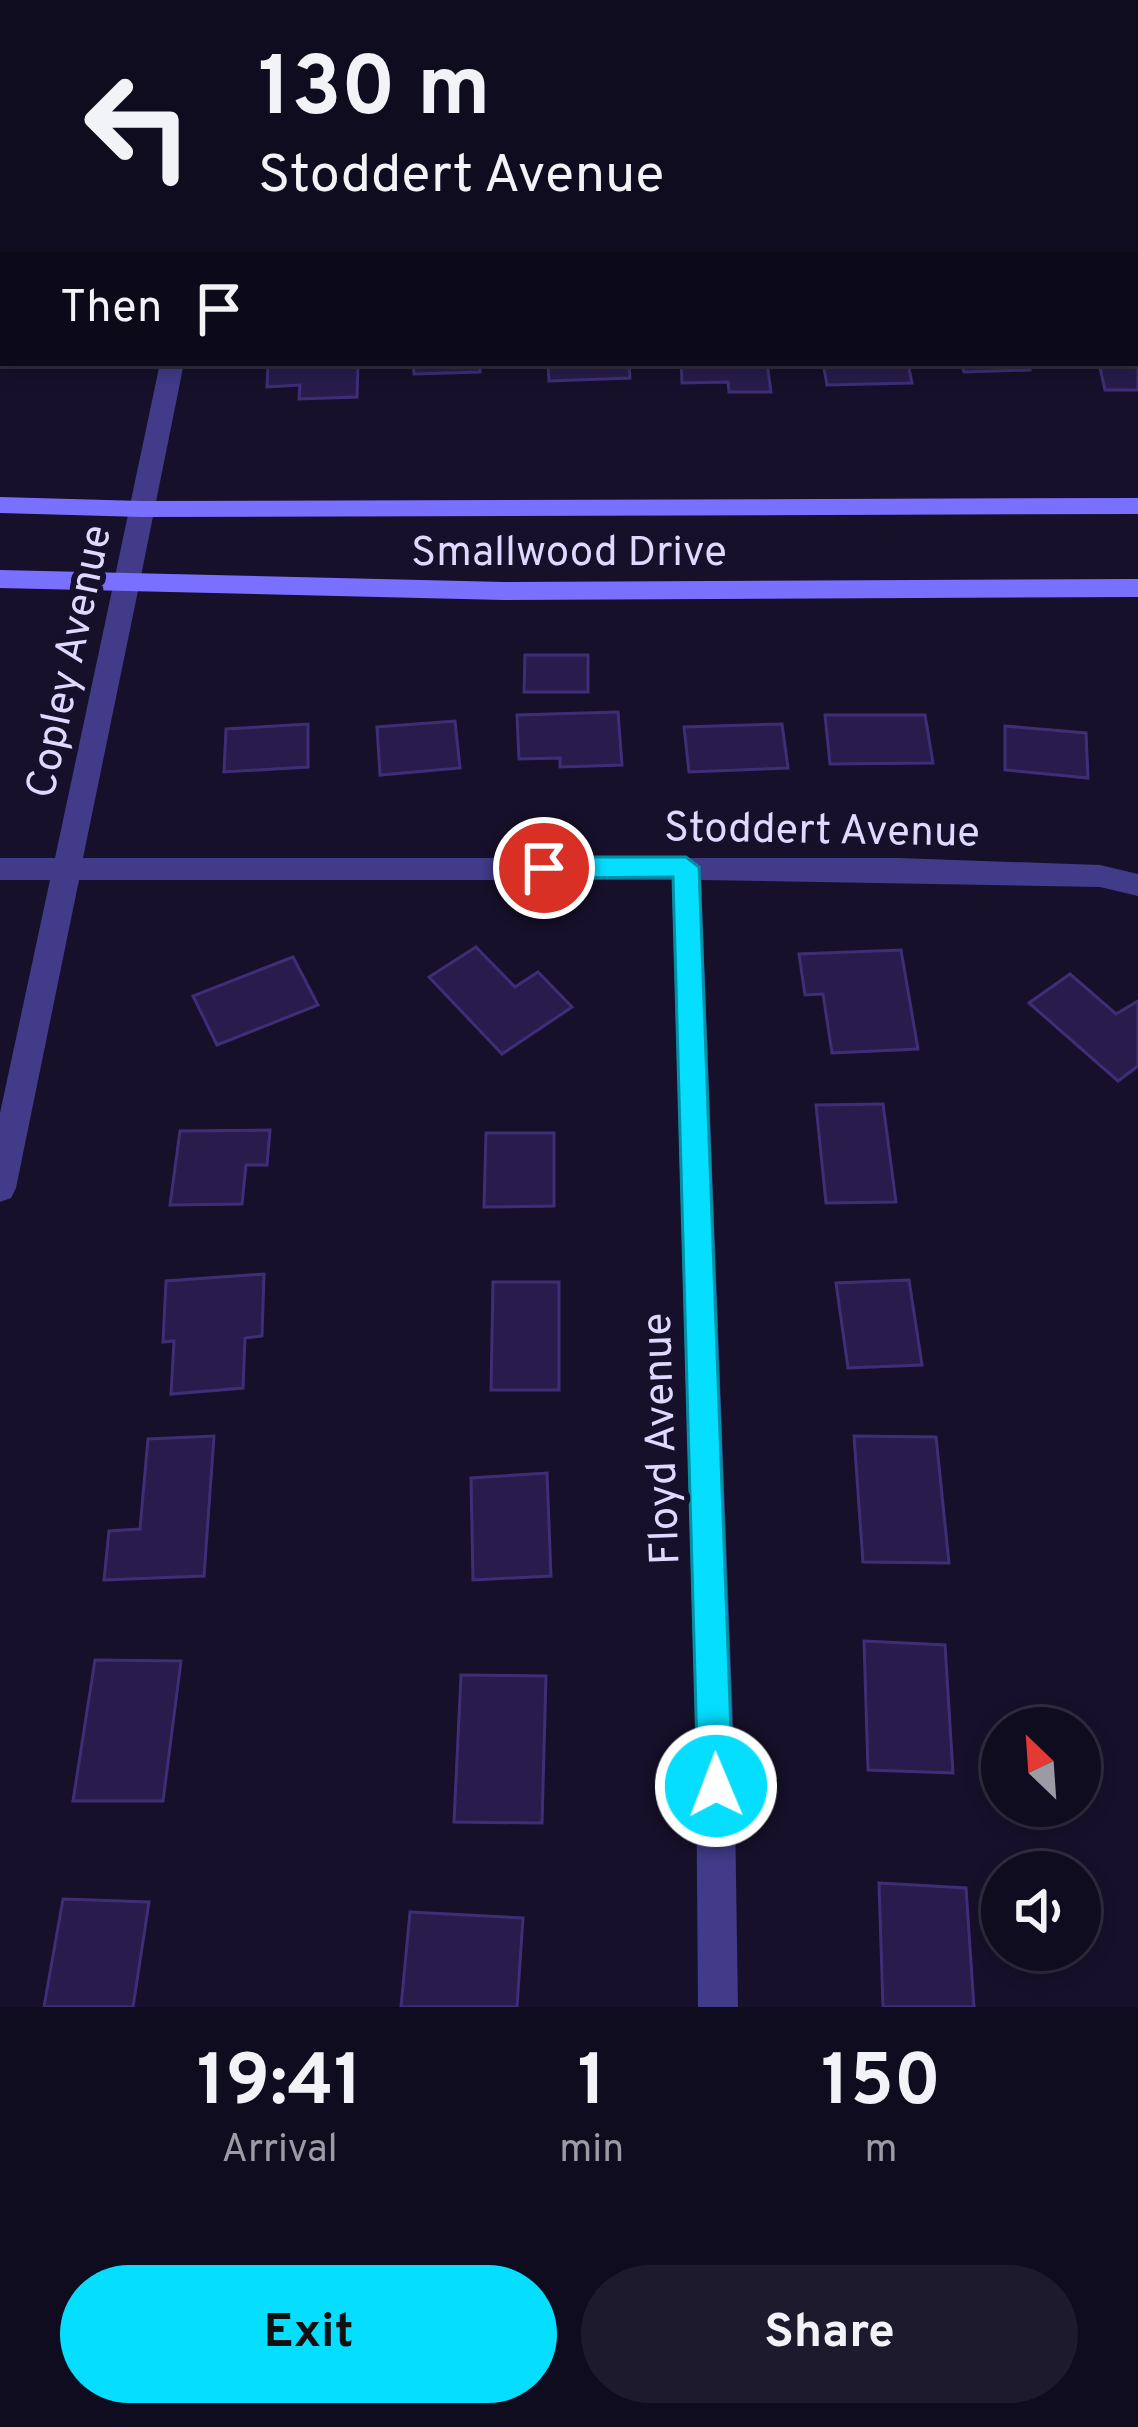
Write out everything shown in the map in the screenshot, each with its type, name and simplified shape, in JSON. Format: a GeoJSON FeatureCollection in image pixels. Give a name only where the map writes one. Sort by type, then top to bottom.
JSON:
{"type":"FeatureCollection","features":[{"type":"Feature","properties":{"kind":"main road","name":"Smallwood Drive"},"geometry":{"type":"LineString","coordinates":[[0,505],[142,509],[1138,506]]}},
{"type":"Feature","properties":{"kind":"main road","name":"Smallwood Drive"},"geometry":{"type":"LineString","coordinates":[[0,579],[504,592],[1138,588]]}},
{"type":"Feature","properties":{"kind":"street","name":"Copley Avenue"},"geometry":{"type":"LineString","coordinates":[[0,1188],[171,366]]}},
{"type":"Feature","properties":{"kind":"street","name":"Stoddert Avenue"},"geometry":{"type":"LineString","coordinates":[[0,869],[686,867],[1100,876],[1138,886]]}},
{"type":"Feature","properties":{"kind":"street","name":"Floyd Avenue"},"geometry":{"type":"LineString","coordinates":[[686,867],[715,1749],[718,2007]]}},
{"type":"Feature","properties":{"kind":"building"},"geometry":{"type":"Polygon","coordinates":[[[268,366],[358,366],[357,397],[299,399],[300,385],[267,387],[268,366]]]}},
{"type":"Feature","properties":{"kind":"building"},"geometry":{"type":"Polygon","coordinates":[[[413,366],[480,366],[480,372],[414,374],[413,366]]]}},
{"type":"Feature","properties":{"kind":"building"},"geometry":{"type":"Polygon","coordinates":[[[548,366],[629,366],[630,378],[549,381],[548,366]]]}},
{"type":"Feature","properties":{"kind":"building"},"geometry":{"type":"Polygon","coordinates":[[[681,366],[767,366],[771,392],[729,392],[728,382],[682,383],[681,366]]]}},
{"type":"Feature","properties":{"kind":"building"},"geometry":{"type":"Polygon","coordinates":[[[824,366],[909,366],[912,383],[827,385],[824,366]]]}},
{"type":"Feature","properties":{"kind":"building"},"geometry":{"type":"Polygon","coordinates":[[[962,366],[1029,366],[1030,370],[964,372],[962,366]]]}},
{"type":"Feature","properties":{"kind":"building"},"geometry":{"type":"Polygon","coordinates":[[[1100,366],[1138,366],[1138,390],[1105,390],[1100,366]]]}},
{"type":"Feature","properties":{"kind":"building"},"geometry":{"type":"Polygon","coordinates":[[[525,655],[588,655],[588,692],[524,692],[525,655]]]}},
{"type":"Feature","properties":{"kind":"building"},"geometry":{"type":"Polygon","coordinates":[[[618,712],[622,765],[560,767],[560,758],[519,759],[517,715],[618,712]]]}},
{"type":"Feature","properties":{"kind":"building"},"geometry":{"type":"Polygon","coordinates":[[[825,715],[925,715],[933,763],[830,764],[825,715]]]}},
{"type":"Feature","properties":{"kind":"building"},"geometry":{"type":"Polygon","coordinates":[[[455,721],[460,768],[380,775],[377,727],[455,721]]]}},
{"type":"Feature","properties":{"kind":"building"},"geometry":{"type":"Polygon","coordinates":[[[308,724],[308,767],[224,772],[226,729],[308,724]]]}},
{"type":"Feature","properties":{"kind":"building"},"geometry":{"type":"Polygon","coordinates":[[[782,724],[788,768],[689,772],[684,727],[782,724]]]}},
{"type":"Feature","properties":{"kind":"building"},"geometry":{"type":"Polygon","coordinates":[[[1005,726],[1086,733],[1088,778],[1005,770],[1005,726]]]}},
{"type":"Feature","properties":{"kind":"building"},"geometry":{"type":"Polygon","coordinates":[[[476,947],[515,987],[538,972],[572,1007],[502,1054],[429,977],[476,947]]]}},
{"type":"Feature","properties":{"kind":"building"},"geometry":{"type":"Polygon","coordinates":[[[901,950],[918,1049],[832,1053],[823,994],[805,995],[799,954],[901,950]]]}},
{"type":"Feature","properties":{"kind":"building"},"geometry":{"type":"Polygon","coordinates":[[[293,957],[318,1005],[217,1045],[193,996],[293,957]]]}},
{"type":"Feature","properties":{"kind":"building"},"geometry":{"type":"Polygon","coordinates":[[[1070,974],[1116,1014],[1138,1001],[1138,1066],[1118,1081],[1029,1003],[1070,974]]]}},
{"type":"Feature","properties":{"kind":"building"},"geometry":{"type":"Polygon","coordinates":[[[883,1104],[896,1202],[826,1203],[816,1105],[883,1104]]]}},
{"type":"Feature","properties":{"kind":"building"},"geometry":{"type":"Polygon","coordinates":[[[270,1130],[267,1165],[246,1165],[242,1204],[170,1205],[180,1131],[270,1130]]]}},
{"type":"Feature","properties":{"kind":"building"},"geometry":{"type":"Polygon","coordinates":[[[486,1133],[554,1133],[554,1206],[484,1207],[486,1133]]]}},
{"type":"Feature","properties":{"kind":"building"},"geometry":{"type":"Polygon","coordinates":[[[264,1274],[262,1336],[245,1338],[243,1388],[171,1394],[174,1341],[163,1342],[166,1281],[264,1274]]]}},
{"type":"Feature","properties":{"kind":"building"},"geometry":{"type":"Polygon","coordinates":[[[909,1280],[922,1365],[848,1368],[836,1283],[909,1280]]]}},
{"type":"Feature","properties":{"kind":"building"},"geometry":{"type":"Polygon","coordinates":[[[493,1282],[559,1282],[559,1390],[491,1390],[493,1282]]]}},
{"type":"Feature","properties":{"kind":"building"},"geometry":{"type":"Polygon","coordinates":[[[214,1436],[204,1576],[104,1580],[109,1531],[140,1529],[148,1439],[214,1436]]]}},
{"type":"Feature","properties":{"kind":"building"},"geometry":{"type":"Polygon","coordinates":[[[854,1436],[936,1437],[949,1563],[863,1562],[854,1436]]]}},
{"type":"Feature","properties":{"kind":"building"},"geometry":{"type":"Polygon","coordinates":[[[547,1473],[551,1576],[473,1580],[471,1478],[547,1473]]]}},
{"type":"Feature","properties":{"kind":"building"},"geometry":{"type":"Polygon","coordinates":[[[864,1641],[945,1645],[953,1773],[868,1770],[864,1641]]]}},
{"type":"Feature","properties":{"kind":"building"},"geometry":{"type":"Polygon","coordinates":[[[95,1660],[181,1661],[163,1801],[73,1801],[95,1660]]]}},
{"type":"Feature","properties":{"kind":"building"},"geometry":{"type":"Polygon","coordinates":[[[461,1675],[546,1676],[542,1823],[454,1822],[461,1675]]]}},
{"type":"Feature","properties":{"kind":"building"},"geometry":{"type":"Polygon","coordinates":[[[879,1883],[966,1888],[974,2007],[883,2007],[879,1883]]]}},
{"type":"Feature","properties":{"kind":"building"},"geometry":{"type":"Polygon","coordinates":[[[63,1899],[149,1902],[133,2007],[44,2007],[63,1899]]]}},
{"type":"Feature","properties":{"kind":"building"},"geometry":{"type":"Polygon","coordinates":[[[410,1912],[523,1918],[517,2007],[401,2007],[410,1912]]]}},
{"type":"Feature","properties":{"kind":"route"},"geometry":{"type":"LineString","coordinates":[[544,868],[686,867],[716,1786]]}}]}
